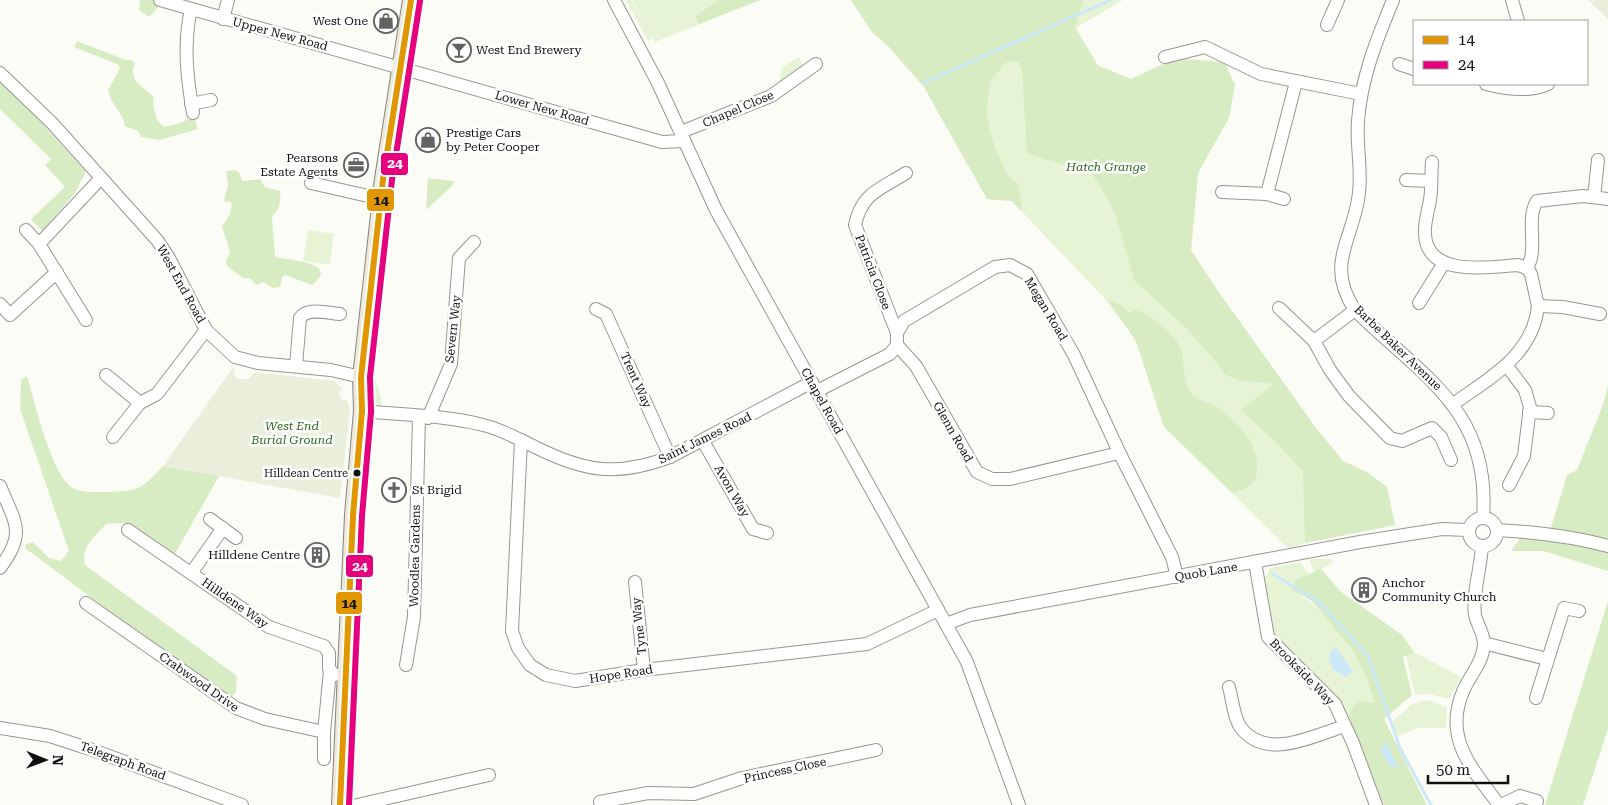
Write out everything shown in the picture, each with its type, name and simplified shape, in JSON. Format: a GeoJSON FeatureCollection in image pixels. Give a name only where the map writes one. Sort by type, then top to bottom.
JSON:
{"type":"FeatureCollection","features":[{"type":"Feature","properties":{"kind":"main road"},"geometry":{"type":"LineString","coordinates":[[340,805],[338,673],[362,411],[361,377],[380,199],[411,0]]}},
{"type":"Feature","properties":{"kind":"street","name":"Upper New Road"},"geometry":{"type":"LineString","coordinates":[[160,0],[401,67]]}},
{"type":"Feature","properties":{"kind":"street"},"geometry":{"type":"LineString","coordinates":[[223,19],[228,0]]}},
{"type":"Feature","properties":{"kind":"street","name":"Chapel Road"},"geometry":{"type":"LineString","coordinates":[[614,0],[682,136],[716,210],[967,662],[1016,791],[1019,805]]}},
{"type":"Feature","properties":{"kind":"street"},"geometry":{"type":"LineString","coordinates":[[1327,25],[1338,0]]}},
{"type":"Feature","properties":{"kind":"street"},"geometry":{"type":"LineString","coordinates":[[1512,0],[1518,20]]}},
{"type":"Feature","properties":{"kind":"street","name":"Barbe Baker Avenue"},"geometry":{"type":"LineString","coordinates":[[1390,1],[1372,53],[1361,94],[1358,122],[1359,194],[1340,263],[1344,289],[1355,310],[1433,381],[1453,404],[1466,425],[1480,464],[1484,501],[1482,517]]}},
{"type":"Feature","properties":{"kind":"street"},"geometry":{"type":"LineString","coordinates":[[191,9],[185,46],[187,80],[192,108],[210,100]]}},
{"type":"Feature","properties":{"kind":"street"},"geometry":{"type":"LineString","coordinates":[[1164,56],[1193,48],[1205,47],[1249,70],[1296,82],[1361,94]]}},
{"type":"Feature","properties":{"kind":"street","name":"Chapel Close"},"geometry":{"type":"LineString","coordinates":[[682,136],[771,96],[816,64]]}},
{"type":"Feature","properties":{"kind":"street"},"geometry":{"type":"LineString","coordinates":[[1399,64],[1413,69]]}},
{"type":"Feature","properties":{"kind":"street","name":"Lower New Road"},"geometry":{"type":"LineString","coordinates":[[401,67],[662,142],[682,136]]}},
{"type":"Feature","properties":{"kind":"street","name":"West End Road"},"geometry":{"type":"LineString","coordinates":[[0,73],[46,116],[140,220],[169,258],[206,330],[235,357],[258,364],[331,370],[361,377]]}},
{"type":"Feature","properties":{"kind":"street"},"geometry":{"type":"LineString","coordinates":[[1267,194],[1296,82]]}},
{"type":"Feature","properties":{"kind":"street"},"geometry":{"type":"LineString","coordinates":[[1494,85],[1520,88],[1545,85]]}},
{"type":"Feature","properties":{"kind":"street"},"geometry":{"type":"LineString","coordinates":[[1594,197],[1598,160]]}},
{"type":"Feature","properties":{"kind":"street"},"geometry":{"type":"LineString","coordinates":[[1432,162],[1425,236],[1429,250],[1444,263],[1462,266],[1518,265],[1527,268],[1531,274],[1538,306],[1531,334],[1507,366],[1453,404]]}},
{"type":"Feature","properties":{"kind":"street","name":"Patricia Close"},"geometry":{"type":"LineString","coordinates":[[897,339],[855,225],[859,208],[866,198],[906,174]]}},
{"type":"Feature","properties":{"kind":"street"},"geometry":{"type":"LineString","coordinates":[[39,244],[101,178]]}},
{"type":"Feature","properties":{"kind":"street"},"geometry":{"type":"LineString","coordinates":[[1406,180],[1431,181]]}},
{"type":"Feature","properties":{"kind":"street"},"geometry":{"type":"LineString","coordinates":[[311,183],[380,199]]}},
{"type":"Feature","properties":{"kind":"street"},"geometry":{"type":"LineString","coordinates":[[1222,192],[1267,194],[1284,199]]}},
{"type":"Feature","properties":{"kind":"street"},"geometry":{"type":"LineString","coordinates":[[1527,268],[1531,257],[1534,210],[1537,201],[1576,196],[1608,199]]}},
{"type":"Feature","properties":{"kind":"street"},"geometry":{"type":"LineString","coordinates":[[26,230],[39,244],[86,320]]}},
{"type":"Feature","properties":{"kind":"street","name":"Severn Way"},"geometry":{"type":"LineString","coordinates":[[423,417],[451,364],[459,258],[474,242]]}},
{"type":"Feature","properties":{"kind":"street"},"geometry":{"type":"LineString","coordinates":[[1419,303],[1444,263]]}},
{"type":"Feature","properties":{"kind":"street","name":"Megan Road"},"geometry":{"type":"LineString","coordinates":[[815,387],[890,354],[904,321],[995,267],[1010,265],[1027,274],[1064,338],[1119,453],[1172,557],[1177,577]]}},
{"type":"Feature","properties":{"kind":"street"},"geometry":{"type":"LineString","coordinates":[[0,304],[10,315],[57,272]]}},
{"type":"Feature","properties":{"kind":"street"},"geometry":{"type":"LineString","coordinates":[[1538,306],[1563,307],[1600,314]]}},
{"type":"Feature","properties":{"kind":"street"},"geometry":{"type":"LineString","coordinates":[[1280,308],[1314,341],[1330,370],[1349,396],[1390,438],[1402,440],[1432,428],[1441,437],[1451,460]]}},
{"type":"Feature","properties":{"kind":"street","name":"Trent Way"},"geometry":{"type":"LineString","coordinates":[[596,309],[606,314],[670,457]]}},
{"type":"Feature","properties":{"kind":"street"},"geometry":{"type":"LineString","coordinates":[[1314,341],[1355,310]]}},
{"type":"Feature","properties":{"kind":"street"},"geometry":{"type":"LineString","coordinates":[[296,366],[300,318],[303,314],[308,312],[340,314]]}},
{"type":"Feature","properties":{"kind":"street"},"geometry":{"type":"LineString","coordinates":[[113,437],[140,403],[157,394],[206,330]]}},
{"type":"Feature","properties":{"kind":"street","name":"Glenn Road"},"geometry":{"type":"LineString","coordinates":[[897,339],[916,366],[977,472],[992,479],[1010,479],[1119,453]]}},
{"type":"Feature","properties":{"kind":"street"},"geometry":{"type":"LineString","coordinates":[[1507,366],[1525,390],[1530,412],[1524,456],[1509,485]]}},
{"type":"Feature","properties":{"kind":"street"},"geometry":{"type":"LineString","coordinates":[[106,374],[140,403]]}},
{"type":"Feature","properties":{"kind":"street","name":"Saint James Road"},"geometry":{"type":"LineString","coordinates":[[362,411],[484,425],[568,463],[594,469],[635,467],[670,457],[815,387]]}},
{"type":"Feature","properties":{"kind":"street"},"geometry":{"type":"LineString","coordinates":[[1530,412],[1548,413]]}},
{"type":"Feature","properties":{"kind":"street","name":"Woodlea Gardens"},"geometry":{"type":"LineString","coordinates":[[406,665],[418,617],[423,417]]}},
{"type":"Feature","properties":{"kind":"street","name":"Hope Road"},"geometry":{"type":"LineString","coordinates":[[520,440],[512,631],[518,648],[530,665],[538,671],[566,680],[596,678],[644,670],[867,644],[938,610]]}},
{"type":"Feature","properties":{"kind":"street","name":"Avon Way"},"geometry":{"type":"LineString","coordinates":[[703,441],[749,534],[768,533]]}},
{"type":"Feature","properties":{"kind":"street"},"geometry":{"type":"LineString","coordinates":[[0,486],[17,532],[12,551],[0,568]]}},
{"type":"Feature","properties":{"kind":"street"},"geometry":{"type":"LineString","coordinates":[[1482,517],[1492,521],[1497,530],[1491,544],[1482,546],[1471,540],[1468,530],[1473,521],[1482,517]]}},
{"type":"Feature","properties":{"kind":"street"},"geometry":{"type":"LineString","coordinates":[[210,519],[236,538]]}},
{"type":"Feature","properties":{"kind":"street","name":"Hilldene Way"},"geometry":{"type":"LineString","coordinates":[[192,572],[223,528]]}},
{"type":"Feature","properties":{"kind":"street","name":"Hilldene Way"},"geometry":{"type":"LineString","coordinates":[[128,530],[192,572],[269,627],[324,646],[338,673]]}},
{"type":"Feature","properties":{"kind":"street","name":"Quob Lane"},"geometry":{"type":"LineString","coordinates":[[946,624],[970,615],[1360,542],[1442,530],[1468,530]]}},
{"type":"Feature","properties":{"kind":"street"},"geometry":{"type":"LineString","coordinates":[[1497,530],[1535,532],[1570,537],[1608,546]]}},
{"type":"Feature","properties":{"kind":"street"},"geometry":{"type":"LineString","coordinates":[[1482,546],[1475,614],[1484,643],[1478,666],[1465,687],[1457,706],[1457,740],[1465,758],[1500,805],[1520,796],[1537,801]]}},
{"type":"Feature","properties":{"kind":"street","name":"Brookside Way"},"geometry":{"type":"LineString","coordinates":[[1255,562],[1268,637],[1334,704],[1345,726],[1376,805]]}},
{"type":"Feature","properties":{"kind":"street","name":"Tyne Way"},"geometry":{"type":"LineString","coordinates":[[635,582],[644,670]]}},
{"type":"Feature","properties":{"kind":"street","name":"Crabwood Drive"},"geometry":{"type":"LineString","coordinates":[[86,603],[242,712],[324,732]]}},
{"type":"Feature","properties":{"kind":"street"},"geometry":{"type":"LineString","coordinates":[[1536,698],[1564,608],[1578,611]]}},
{"type":"Feature","properties":{"kind":"street"},"geometry":{"type":"LineString","coordinates":[[1484,643],[1547,659]]}},
{"type":"Feature","properties":{"kind":"street"},"geometry":{"type":"LineString","coordinates":[[324,759],[324,732],[338,673]]}},
{"type":"Feature","properties":{"kind":"street"},"geometry":{"type":"LineString","coordinates":[[1229,687],[1240,727],[1259,743],[1280,746],[1345,726]]}},
{"type":"Feature","properties":{"kind":"street","name":"Telegraph Road"},"geometry":{"type":"LineString","coordinates":[[0,728],[50,736],[242,805]]}},
{"type":"Feature","properties":{"kind":"street","name":"Princess Close"},"geometry":{"type":"LineString","coordinates":[[600,802],[648,793],[694,799],[742,778],[876,750]]}},
{"type":"Feature","properties":{"kind":"street"},"geometry":{"type":"LineString","coordinates":[[358,805],[489,775]]}},
{"type":"Feature","properties":{"kind":"green space"},"geometry":{"type":"Polygon","coordinates":[[[140,0],[156,0],[159,6],[149,17],[139,10],[140,0]]]}},
{"type":"Feature","properties":{"kind":"green space"},"geometry":{"type":"Polygon","coordinates":[[[626,0],[631,0],[647,30],[632,0],[760,0],[655,42],[652,38],[648,41],[626,0]]]}},
{"type":"Feature","properties":{"kind":"green space"},"geometry":{"type":"Polygon","coordinates":[[[719,0],[760,0],[699,24],[696,16],[719,0]]]}},
{"type":"Feature","properties":{"kind":"green space","name":"Hatch Grange"},"geometry":{"type":"Polygon","coordinates":[[[851,0],[1123,0],[1076,28],[1098,65],[1131,79],[1176,58],[1235,84],[1229,118],[1198,173],[1191,250],[1220,294],[1316,428],[1343,461],[1367,472],[1387,487],[1395,525],[1305,543],[1289,549],[1164,427],[1136,341],[1105,299],[1012,201],[987,199],[924,87],[889,47],[871,31],[851,0]]]}},
{"type":"Feature","properties":{"kind":"green space","name":"Hatch Grange"},"geometry":{"type":"Polygon","coordinates":[[[851,0],[1083,0],[1075,28],[1098,66],[1131,79],[1176,58],[1224,62],[1235,84],[1229,118],[1198,173],[1191,250],[1220,294],[1316,428],[1343,461],[1367,472],[1387,487],[1395,525],[1305,543],[1303,472],[1278,444],[1241,410],[1274,384],[1238,380],[1224,374],[1219,365],[1186,328],[1134,280],[1115,212],[1092,173],[1027,154],[1022,69],[1018,62],[1005,63],[990,82],[986,114],[994,145],[1008,176],[1017,183],[1022,203],[1021,211],[1012,201],[987,199],[924,87],[889,47],[871,31],[851,0]]]}},
{"type":"Feature","properties":{"kind":"green space"},"geometry":{"type":"Polygon","coordinates":[[[1588,0],[1608,0],[1608,19],[1588,0]]]}},
{"type":"Feature","properties":{"kind":"green space"},"geometry":{"type":"Polygon","coordinates":[[[77,41],[126,60],[132,60],[135,63],[133,74],[137,82],[153,96],[156,117],[164,127],[191,118],[195,119],[198,129],[160,140],[141,137],[138,131],[125,126],[108,90],[120,68],[117,64],[74,47],[77,41]]]}},
{"type":"Feature","properties":{"kind":"green space"},"geometry":{"type":"Polygon","coordinates":[[[799,57],[804,66],[780,82],[781,68],[799,57]]]}},
{"type":"Feature","properties":{"kind":"green space"},"geometry":{"type":"Polygon","coordinates":[[[0,80],[9,87],[86,172],[75,193],[42,231],[31,219],[65,187],[45,165],[51,159],[0,109],[0,80]]]}},
{"type":"Feature","properties":{"kind":"green space"},"geometry":{"type":"Polygon","coordinates":[[[234,170],[239,172],[242,181],[260,179],[265,187],[280,191],[279,205],[277,211],[272,216],[275,257],[300,261],[317,267],[321,271],[320,277],[312,285],[285,275],[282,277],[280,287],[273,288],[263,282],[256,285],[250,278],[243,278],[228,267],[226,261],[230,252],[222,226],[231,209],[231,202],[224,201],[228,184],[226,171],[234,170]]]}},
{"type":"Feature","properties":{"kind":"green space"},"geometry":{"type":"Polygon","coordinates":[[[428,178],[454,181],[453,185],[426,210],[428,178]]]}},
{"type":"Feature","properties":{"kind":"green space"},"geometry":{"type":"Polygon","coordinates":[[[308,230],[334,234],[330,265],[303,261],[308,230]]]}},
{"type":"Feature","properties":{"kind":"green space"},"geometry":{"type":"Polygon","coordinates":[[[1108,300],[1122,305],[1129,313],[1135,310],[1148,316],[1176,340],[1182,352],[1184,375],[1189,391],[1198,400],[1214,405],[1225,413],[1240,427],[1251,444],[1257,462],[1257,472],[1252,483],[1241,491],[1233,493],[1164,427],[1136,341],[1108,300]]]}},
{"type":"Feature","properties":{"kind":"green space","name":"West End Burial Ground"},"geometry":{"type":"Polygon","coordinates":[[[234,366],[234,374],[238,379],[249,379],[255,372],[335,381],[343,390],[338,392],[343,401],[347,399],[350,411],[340,498],[163,466],[234,366]]]}},
{"type":"Feature","properties":{"kind":"green space"},"geometry":{"type":"Polygon","coordinates":[[[370,367],[372,367],[382,408],[370,398],[370,367]]]}},
{"type":"Feature","properties":{"kind":"green space"},"geometry":{"type":"Polygon","coordinates":[[[27,376],[51,454],[65,481],[73,488],[94,492],[126,491],[139,487],[150,480],[163,466],[219,476],[172,559],[128,530],[126,523],[106,524],[93,538],[87,548],[84,559],[85,565],[237,676],[236,692],[228,700],[25,548],[26,544],[33,542],[49,558],[61,561],[69,551],[20,409],[21,380],[27,376]]]}},
{"type":"Feature","properties":{"kind":"green space"},"geometry":{"type":"Polygon","coordinates":[[[1608,385],[1608,571],[1543,551],[1511,551],[1520,538],[1548,537],[1567,475],[1577,470],[1604,402],[1608,385]]]}},
{"type":"Feature","properties":{"kind":"green space"},"geometry":{"type":"Polygon","coordinates":[[[1311,559],[1331,559],[1333,563],[1314,573],[1311,559]]]}},
{"type":"Feature","properties":{"kind":"green space"},"geometry":{"type":"Polygon","coordinates":[[[1300,562],[1309,575],[1298,578],[1302,597],[1313,604],[1336,628],[1366,676],[1375,703],[1357,700],[1348,714],[1345,712],[1272,631],[1263,576],[1267,576],[1270,568],[1300,562]]]}},
{"type":"Feature","properties":{"kind":"green space"},"geometry":{"type":"Polygon","coordinates":[[[1321,569],[1340,591],[1402,635],[1414,652],[1403,657],[1412,695],[1384,719],[1427,805],[1384,805],[1348,714],[1357,700],[1375,703],[1366,676],[1350,647],[1312,601],[1292,590],[1295,580],[1321,569]]]}},
{"type":"Feature","properties":{"kind":"green space"},"geometry":{"type":"Polygon","coordinates":[[[1608,601],[1608,729],[1583,805],[1545,805],[1608,601]]]}},
{"type":"Feature","properties":{"kind":"green space"},"geometry":{"type":"Polygon","coordinates":[[[1414,652],[1461,677],[1449,699],[1429,694],[1415,695],[1406,655],[1414,652]]]}},
{"type":"Feature","properties":{"kind":"green space"},"geometry":{"type":"Polygon","coordinates":[[[1427,700],[1447,707],[1446,728],[1417,728],[1398,737],[1392,722],[1412,704],[1427,700]]]}},
{"type":"Feature","properties":{"kind":"water"},"geometry":{"type":"Polygon","coordinates":[[[1335,646],[1353,671],[1346,677],[1332,669],[1329,655],[1335,646]]]}},
{"type":"Feature","properties":{"kind":"water"},"geometry":{"type":"Polygon","coordinates":[[[1387,743],[1398,768],[1389,766],[1380,748],[1387,743]]]}},
{"type":"Feature","properties":{"kind":"waterway"},"geometry":{"type":"LineString","coordinates":[[923,83],[1111,0]]}},
{"type":"Feature","properties":{"kind":"waterway"},"geometry":{"type":"LineString","coordinates":[[1273,574],[1319,602],[1368,656],[1400,748],[1431,805]]}},
{"type":"Feature","properties":{"kind":"transit line","name":"14"},"geometry":{"type":"LineString","coordinates":[[340,805],[353,515],[362,411],[361,377],[383,179],[411,0]]}},
{"type":"Feature","properties":{"kind":"transit line","name":"24"},"geometry":{"type":"LineString","coordinates":[[349,805],[362,516],[371,412],[370,377],[392,180],[420,1]]}},
{"type":"Feature","properties":{"kind":"place","name":"West One"},"geometry":{"type":"Point","coordinates":[386,21]}},
{"type":"Feature","properties":{"kind":"place","name":"West End Brewery"},"geometry":{"type":"Point","coordinates":[459,50]}},
{"type":"Feature","properties":{"kind":"place","name":"Prestige Cars by Peter Cooper"},"geometry":{"type":"Point","coordinates":[428,140]}},
{"type":"Feature","properties":{"kind":"place","name":"Pearsons Estate Agents"},"geometry":{"type":"Point","coordinates":[356,165]}},
{"type":"Feature","properties":{"kind":"place","name":"Hilldean Centre"},"geometry":{"type":"Point","coordinates":[357,473]}},
{"type":"Feature","properties":{"kind":"place","name":"St Brigid"},"geometry":{"type":"Point","coordinates":[394,490]}},
{"type":"Feature","properties":{"kind":"place","name":"Hilldene Centre"},"geometry":{"type":"Point","coordinates":[317,555]}},
{"type":"Feature","properties":{"kind":"place","name":"Anchor Community Church"},"geometry":{"type":"Point","coordinates":[1364,590]}}]}
